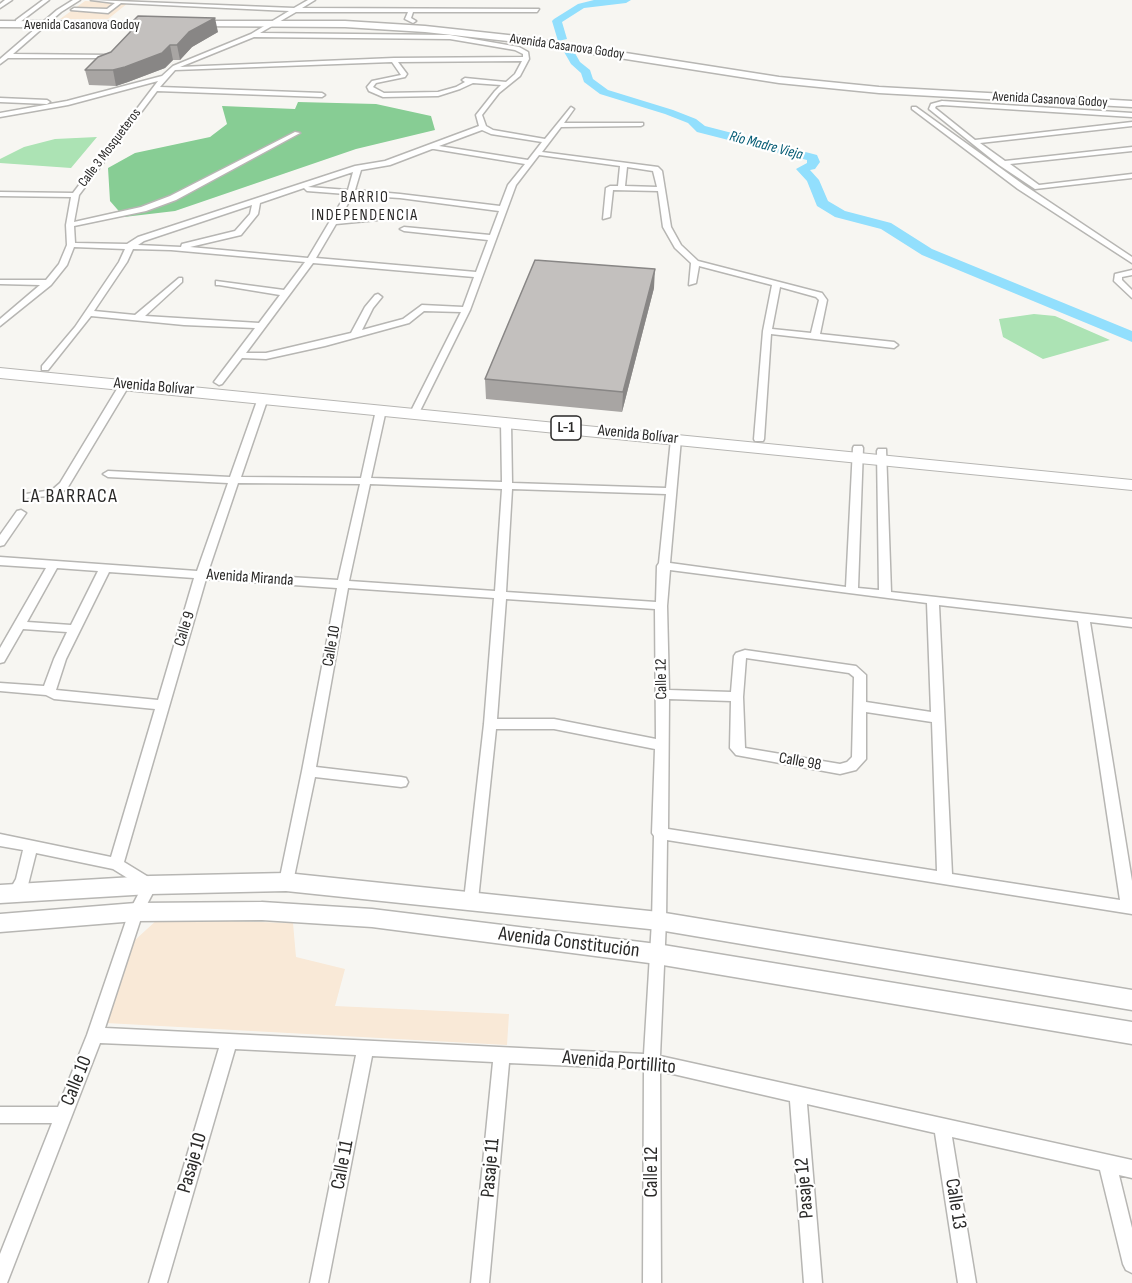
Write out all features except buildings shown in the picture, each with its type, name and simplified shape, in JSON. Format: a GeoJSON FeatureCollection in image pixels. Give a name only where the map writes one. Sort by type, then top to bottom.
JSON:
{"type":"FeatureCollection","features":[{"type":"Feature","properties":{"kind":"main road","name":"Avenida Bolívar"},"geometry":{"type":"LineString","coordinates":[[0,364],[219,382],[506,422],[676,439],[1132,474]]}},
{"type":"Feature","properties":{"kind":"main road","name":"Avenida Bolívar"},"geometry":{"type":"LineString","coordinates":[[0,373],[381,410],[418,408],[759,439],[857,453]]}},
{"type":"Feature","properties":{"kind":"main road","name":"Avenida Bolívar"},"geometry":{"type":"LineString","coordinates":[[881,455],[1132,485]]}},
{"type":"Feature","properties":{"kind":"street"},"geometry":{"type":"LineString","coordinates":[[0,6],[9,0]]}},
{"type":"Feature","properties":{"kind":"street"},"geometry":{"type":"LineString","coordinates":[[18,21],[46,0]]}},
{"type":"Feature","properties":{"kind":"street"},"geometry":{"type":"LineString","coordinates":[[0,62],[78,0]]}},
{"type":"Feature","properties":{"kind":"street"},"geometry":{"type":"LineString","coordinates":[[94,0],[294,10],[537,10]]}},
{"type":"Feature","properties":{"kind":"street","name":"Calle 3 Mosqueteros"},"geometry":{"type":"LineString","coordinates":[[0,323],[48,284],[63,265],[71,245],[70,225],[75,195],[116,138],[171,70],[253,35],[312,0]]}},
{"type":"Feature","properties":{"kind":"street"},"geometry":{"type":"LineString","coordinates":[[430,10],[433,0]]}},
{"type":"Feature","properties":{"kind":"street"},"geometry":{"type":"LineString","coordinates":[[74,10],[108,11],[120,1]]}},
{"type":"Feature","properties":{"kind":"street"},"geometry":{"type":"LineString","coordinates":[[411,10],[408,19],[412,21]]}},
{"type":"Feature","properties":{"kind":"street","name":"Avenida Casanova Godoy"},"geometry":{"type":"LineString","coordinates":[[185,23],[274,21],[430,25],[519,35],[783,75],[876,85],[1132,99]]}},
{"type":"Feature","properties":{"kind":"street","name":"Avenida Casanova Godoy"},"geometry":{"type":"LineString","coordinates":[[274,21],[391,27],[505,38],[779,80],[941,95],[1132,104]]}},
{"type":"Feature","properties":{"kind":"street","name":"Avenida Casanova Godoy"},"geometry":{"type":"LineString","coordinates":[[0,22],[47,23]]}},
{"type":"Feature","properties":{"kind":"street","name":"Avenida Casanova Godoy"},"geometry":{"type":"LineString","coordinates":[[0,22],[167,23]]}},
{"type":"Feature","properties":{"kind":"street"},"geometry":{"type":"LineString","coordinates":[[253,35],[458,38],[517,48],[526,53],[526,59],[518,75],[480,112],[483,127],[491,132],[547,141]]}},
{"type":"Feature","properties":{"kind":"street"},"geometry":{"type":"LineString","coordinates":[[407,38],[397,60],[403,76],[374,82],[370,87],[371,90],[389,95],[443,93]]}},
{"type":"Feature","properties":{"kind":"street"},"geometry":{"type":"LineString","coordinates":[[417,60],[423,38]]}},
{"type":"Feature","properties":{"kind":"street"},"geometry":{"type":"LineString","coordinates":[[451,60],[458,38]]}},
{"type":"Feature","properties":{"kind":"street"},"geometry":{"type":"LineString","coordinates":[[7,56],[101,58],[114,56]]}},
{"type":"Feature","properties":{"kind":"street"},"geometry":{"type":"LineString","coordinates":[[171,70],[397,60],[526,59]]}},
{"type":"Feature","properties":{"kind":"street"},"geometry":{"type":"LineString","coordinates":[[429,105],[443,93],[468,81],[507,84]]}},
{"type":"Feature","properties":{"kind":"street"},"geometry":{"type":"LineString","coordinates":[[0,116],[69,104],[160,82],[322,94]]}},
{"type":"Feature","properties":{"kind":"street"},"geometry":{"type":"LineString","coordinates":[[862,88],[898,99],[914,108],[1039,200],[1132,261]]}},
{"type":"Feature","properties":{"kind":"street"},"geometry":{"type":"LineString","coordinates":[[914,108],[921,100],[941,95]]}},
{"type":"Feature","properties":{"kind":"street"},"geometry":{"type":"LineString","coordinates":[[0,100],[69,104]]}},
{"type":"Feature","properties":{"kind":"street"},"geometry":{"type":"LineString","coordinates":[[1132,115],[942,103],[933,105],[932,109],[1038,187],[1132,176]]}},
{"type":"Feature","properties":{"kind":"street"},"geometry":{"type":"LineString","coordinates":[[418,408],[466,310],[512,184],[571,109]]}},
{"type":"Feature","properties":{"kind":"street"},"geometry":{"type":"LineString","coordinates":[[560,125],[641,124]]}},
{"type":"Feature","properties":{"kind":"street"},"geometry":{"type":"LineString","coordinates":[[975,142],[1132,124]]}},
{"type":"Feature","properties":{"kind":"street"},"geometry":{"type":"LineString","coordinates":[[45,368],[118,270],[130,246],[141,239],[358,168],[387,163],[483,127]]}},
{"type":"Feature","properties":{"kind":"street"},"geometry":{"type":"LineString","coordinates":[[70,225],[143,209],[173,198],[297,133]]}},
{"type":"Feature","properties":{"kind":"street"},"geometry":{"type":"LineString","coordinates":[[434,146],[528,162]]}},
{"type":"Feature","properties":{"kind":"street"},"geometry":{"type":"LineString","coordinates":[[989,164],[1132,149]]}},
{"type":"Feature","properties":{"kind":"street"},"geometry":{"type":"LineString","coordinates":[[536,153],[655,169],[658,171],[667,227],[678,246],[694,263],[822,297],[815,337]]}},
{"type":"Feature","properties":{"kind":"street"},"geometry":{"type":"LineString","coordinates":[[621,188],[624,164]]}},
{"type":"Feature","properties":{"kind":"street"},"geometry":{"type":"LineString","coordinates":[[219,382],[311,260],[351,192],[358,168]]}},
{"type":"Feature","properties":{"kind":"street"},"geometry":{"type":"LineString","coordinates":[[302,188],[503,209]]}},
{"type":"Feature","properties":{"kind":"street"},"geometry":{"type":"LineString","coordinates":[[606,217],[609,188],[661,189]]}},
{"type":"Feature","properties":{"kind":"street"},"geometry":{"type":"LineString","coordinates":[[0,194],[75,195]]}},
{"type":"Feature","properties":{"kind":"street"},"geometry":{"type":"LineString","coordinates":[[171,248],[238,233],[254,214],[256,202]]}},
{"type":"Feature","properties":{"kind":"street"},"geometry":{"type":"LineString","coordinates":[[333,222],[398,216]]}},
{"type":"Feature","properties":{"kind":"street"},"geometry":{"type":"LineString","coordinates":[[404,229],[492,238]]}},
{"type":"Feature","properties":{"kind":"street"},"geometry":{"type":"LineString","coordinates":[[71,245],[171,248],[479,275]]}},
{"type":"Feature","properties":{"kind":"street"},"geometry":{"type":"LineString","coordinates":[[692,283],[694,263]]}},
{"type":"Feature","properties":{"kind":"street"},"geometry":{"type":"LineString","coordinates":[[1132,272],[1118,276],[1118,281],[1132,295]]}},
{"type":"Feature","properties":{"kind":"street"},"geometry":{"type":"LineString","coordinates":[[138,317],[178,280]]}},
{"type":"Feature","properties":{"kind":"street"},"geometry":{"type":"LineString","coordinates":[[0,282],[48,284]]}},
{"type":"Feature","properties":{"kind":"street"},"geometry":{"type":"LineString","coordinates":[[219,283],[285,293]]}},
{"type":"Feature","properties":{"kind":"street"},"geometry":{"type":"LineString","coordinates":[[759,439],[767,331],[776,285]]}},
{"type":"Feature","properties":{"kind":"street"},"geometry":{"type":"LineString","coordinates":[[355,335],[369,307],[378,297]]}},
{"type":"Feature","properties":{"kind":"street"},"geometry":{"type":"LineString","coordinates":[[238,355],[266,356],[355,335],[406,321],[422,309],[466,310]]}},
{"type":"Feature","properties":{"kind":"street"},"geometry":{"type":"LineString","coordinates":[[88,313],[259,326]]}},
{"type":"Feature","properties":{"kind":"street"},"geometry":{"type":"LineString","coordinates":[[767,331],[894,345]]}},
{"type":"Feature","properties":{"kind":"street"},"geometry":{"type":"LineString","coordinates":[[30,496],[54,493],[64,485],[125,384]]}},
{"type":"Feature","properties":{"kind":"street","name":"Calle 9"},"geometry":{"type":"LineString","coordinates":[[116,864],[201,574],[263,398]]}},
{"type":"Feature","properties":{"kind":"street","name":"Calle 10"},"geometry":{"type":"LineString","coordinates":[[286,882],[343,584],[381,410]]}},
{"type":"Feature","properties":{"kind":"street"},"geometry":{"type":"LineString","coordinates":[[471,900],[490,724],[500,596],[507,485],[506,422]]}},
{"type":"Feature","properties":{"kind":"street","name":"Calle 12"},"geometry":{"type":"LineString","coordinates":[[652,1283],[652,1062],[659,921],[663,694],[661,606],[676,439]]}},
{"type":"Feature","properties":{"kind":"street"},"geometry":{"type":"LineString","coordinates":[[852,591],[857,453]]}},
{"type":"Feature","properties":{"kind":"street"},"geometry":{"type":"LineString","coordinates":[[881,455],[885,595]]}},
{"type":"Feature","properties":{"kind":"street"},"geometry":{"type":"LineString","coordinates":[[108,474],[233,480],[364,481],[670,491]]}},
{"type":"Feature","properties":{"kind":"street"},"geometry":{"type":"LineString","coordinates":[[0,543],[21,513]]}},
{"type":"Feature","properties":{"kind":"street","name":"Avenida Miranda"},"geometry":{"type":"LineString","coordinates":[[0,561],[661,606]]}},
{"type":"Feature","properties":{"kind":"street"},"geometry":{"type":"LineString","coordinates":[[0,659],[53,566]]}},
{"type":"Feature","properties":{"kind":"street"},"geometry":{"type":"LineString","coordinates":[[663,566],[852,591],[1132,623]]}},
{"type":"Feature","properties":{"kind":"street"},"geometry":{"type":"LineString","coordinates":[[49,691],[75,629],[105,569]]}},
{"type":"Feature","properties":{"kind":"street"},"geometry":{"type":"LineString","coordinates":[[933,600],[945,879]]}},
{"type":"Feature","properties":{"kind":"street"},"geometry":{"type":"LineString","coordinates":[[659,832],[1131,908],[1083,617]]}},
{"type":"Feature","properties":{"kind":"street"},"geometry":{"type":"LineString","coordinates":[[18,625],[75,629]]}},
{"type":"Feature","properties":{"kind":"street","name":"Calle 98"},"geometry":{"type":"LineString","coordinates":[[745,654],[852,669],[860,675],[859,759],[851,766],[840,769],[741,752],[737,748],[737,697],[740,656],[745,654]]}},
{"type":"Feature","properties":{"kind":"street"},"geometry":{"type":"LineString","coordinates":[[0,687],[162,705]]}},
{"type":"Feature","properties":{"kind":"street"},"geometry":{"type":"LineString","coordinates":[[663,694],[737,697]]}},
{"type":"Feature","properties":{"kind":"street"},"geometry":{"type":"LineString","coordinates":[[860,706],[939,717]]}},
{"type":"Feature","properties":{"kind":"street"},"geometry":{"type":"LineString","coordinates":[[490,724],[554,724],[661,745]]}},
{"type":"Feature","properties":{"kind":"street"},"geometry":{"type":"LineString","coordinates":[[309,771],[401,782]]}},
{"type":"Feature","properties":{"kind":"street"},"geometry":{"type":"LineString","coordinates":[[0,840],[116,864],[150,885]]}},
{"type":"Feature","properties":{"kind":"street"},"geometry":{"type":"LineString","coordinates":[[8,894],[23,881],[31,846]]}},
{"type":"Feature","properties":{"kind":"street","name":"Avenida Constitución"},"geometry":{"type":"LineString","coordinates":[[8,894],[150,885],[286,882],[659,921],[1132,1000]]}},
{"type":"Feature","properties":{"kind":"street","name":"Calle 10"},"geometry":{"type":"LineString","coordinates":[[0,1277],[95,1035],[136,912],[150,885]]}},
{"type":"Feature","properties":{"kind":"street","name":"Avenida Constitución"},"geometry":{"type":"LineString","coordinates":[[0,923],[136,912],[262,911],[372,918],[657,954],[1132,1034]]}},
{"type":"Feature","properties":{"kind":"street","name":"Avenida Portillito"},"geometry":{"type":"LineString","coordinates":[[95,1035],[652,1062],[1132,1169]]}},
{"type":"Feature","properties":{"kind":"street","name":"Pasaje 10"},"geometry":{"type":"LineString","coordinates":[[158,1283],[229,1043]]}},
{"type":"Feature","properties":{"kind":"street","name":"Calle 11"},"geometry":{"type":"LineString","coordinates":[[319,1283],[366,1047]]}},
{"type":"Feature","properties":{"kind":"street","name":"Pasaje 11"},"geometry":{"type":"LineString","coordinates":[[480,1283],[502,1054]]}},
{"type":"Feature","properties":{"kind":"street","name":"Pasaje 12"},"geometry":{"type":"LineString","coordinates":[[798,1094],[813,1283]]}},
{"type":"Feature","properties":{"kind":"street"},"geometry":{"type":"LineString","coordinates":[[0,1115],[63,1115]]}},
{"type":"Feature","properties":{"kind":"street","name":"Calle 13"},"geometry":{"type":"LineString","coordinates":[[942,1126],[967,1283]]}},
{"type":"Feature","properties":{"kind":"street"},"geometry":{"type":"LineString","coordinates":[[1107,1163],[1132,1264]]}},
{"type":"Feature","properties":{"kind":"shaded area"},"geometry":{"type":"Polygon","coordinates":[[[85,1],[128,3],[108,19],[60,19],[85,1]]]}},
{"type":"Feature","properties":{"kind":"shaded area"},"geometry":{"type":"Polygon","coordinates":[[[158,919],[293,923],[296,957],[345,969],[335,1006],[509,1014],[507,1045],[106,1023],[135,940],[158,919]]]}},
{"type":"Feature","properties":{"kind":"green space"},"geometry":{"type":"Polygon","coordinates":[[[298,102],[376,104],[431,116],[435,130],[356,149],[175,211],[124,217],[110,201],[108,168],[135,153],[210,137],[227,124],[222,106],[295,109],[298,102]]]}},
{"type":"Feature","properties":{"kind":"green space"},"geometry":{"type":"Polygon","coordinates":[[[97,137],[71,168],[0,163],[0,159],[24,147],[55,139],[97,137]]]}},
{"type":"Feature","properties":{"kind":"green space"},"geometry":{"type":"Polygon","coordinates":[[[1034,314],[1055,316],[1110,340],[1043,359],[1003,337],[999,319],[1034,314]]]}},
{"type":"Feature","properties":{"kind":"waterway","name":"Río Madre Vieja"},"geometry":{"type":"LineString","coordinates":[[562,39],[557,21],[562,17],[581,6],[597,2],[626,0]]}},
{"type":"Feature","properties":{"kind":"waterway","name":"Río Madre Vieja"},"geometry":{"type":"LineString","coordinates":[[568,50],[576,64],[586,72],[588,80],[604,92],[669,112],[692,121],[701,129],[813,158],[814,162],[811,166],[802,169],[813,180],[822,203],[840,214],[886,226],[927,252],[1132,337]]}},
{"type":"Feature","properties":{"kind":"district","name":"BARRIO INDEPENDENCIA"},"geometry":{"type":"Point","coordinates":[365,207]}},
{"type":"Feature","properties":{"kind":"district","name":"LA BARRACA"},"geometry":{"type":"Point","coordinates":[70,497]}}]}
